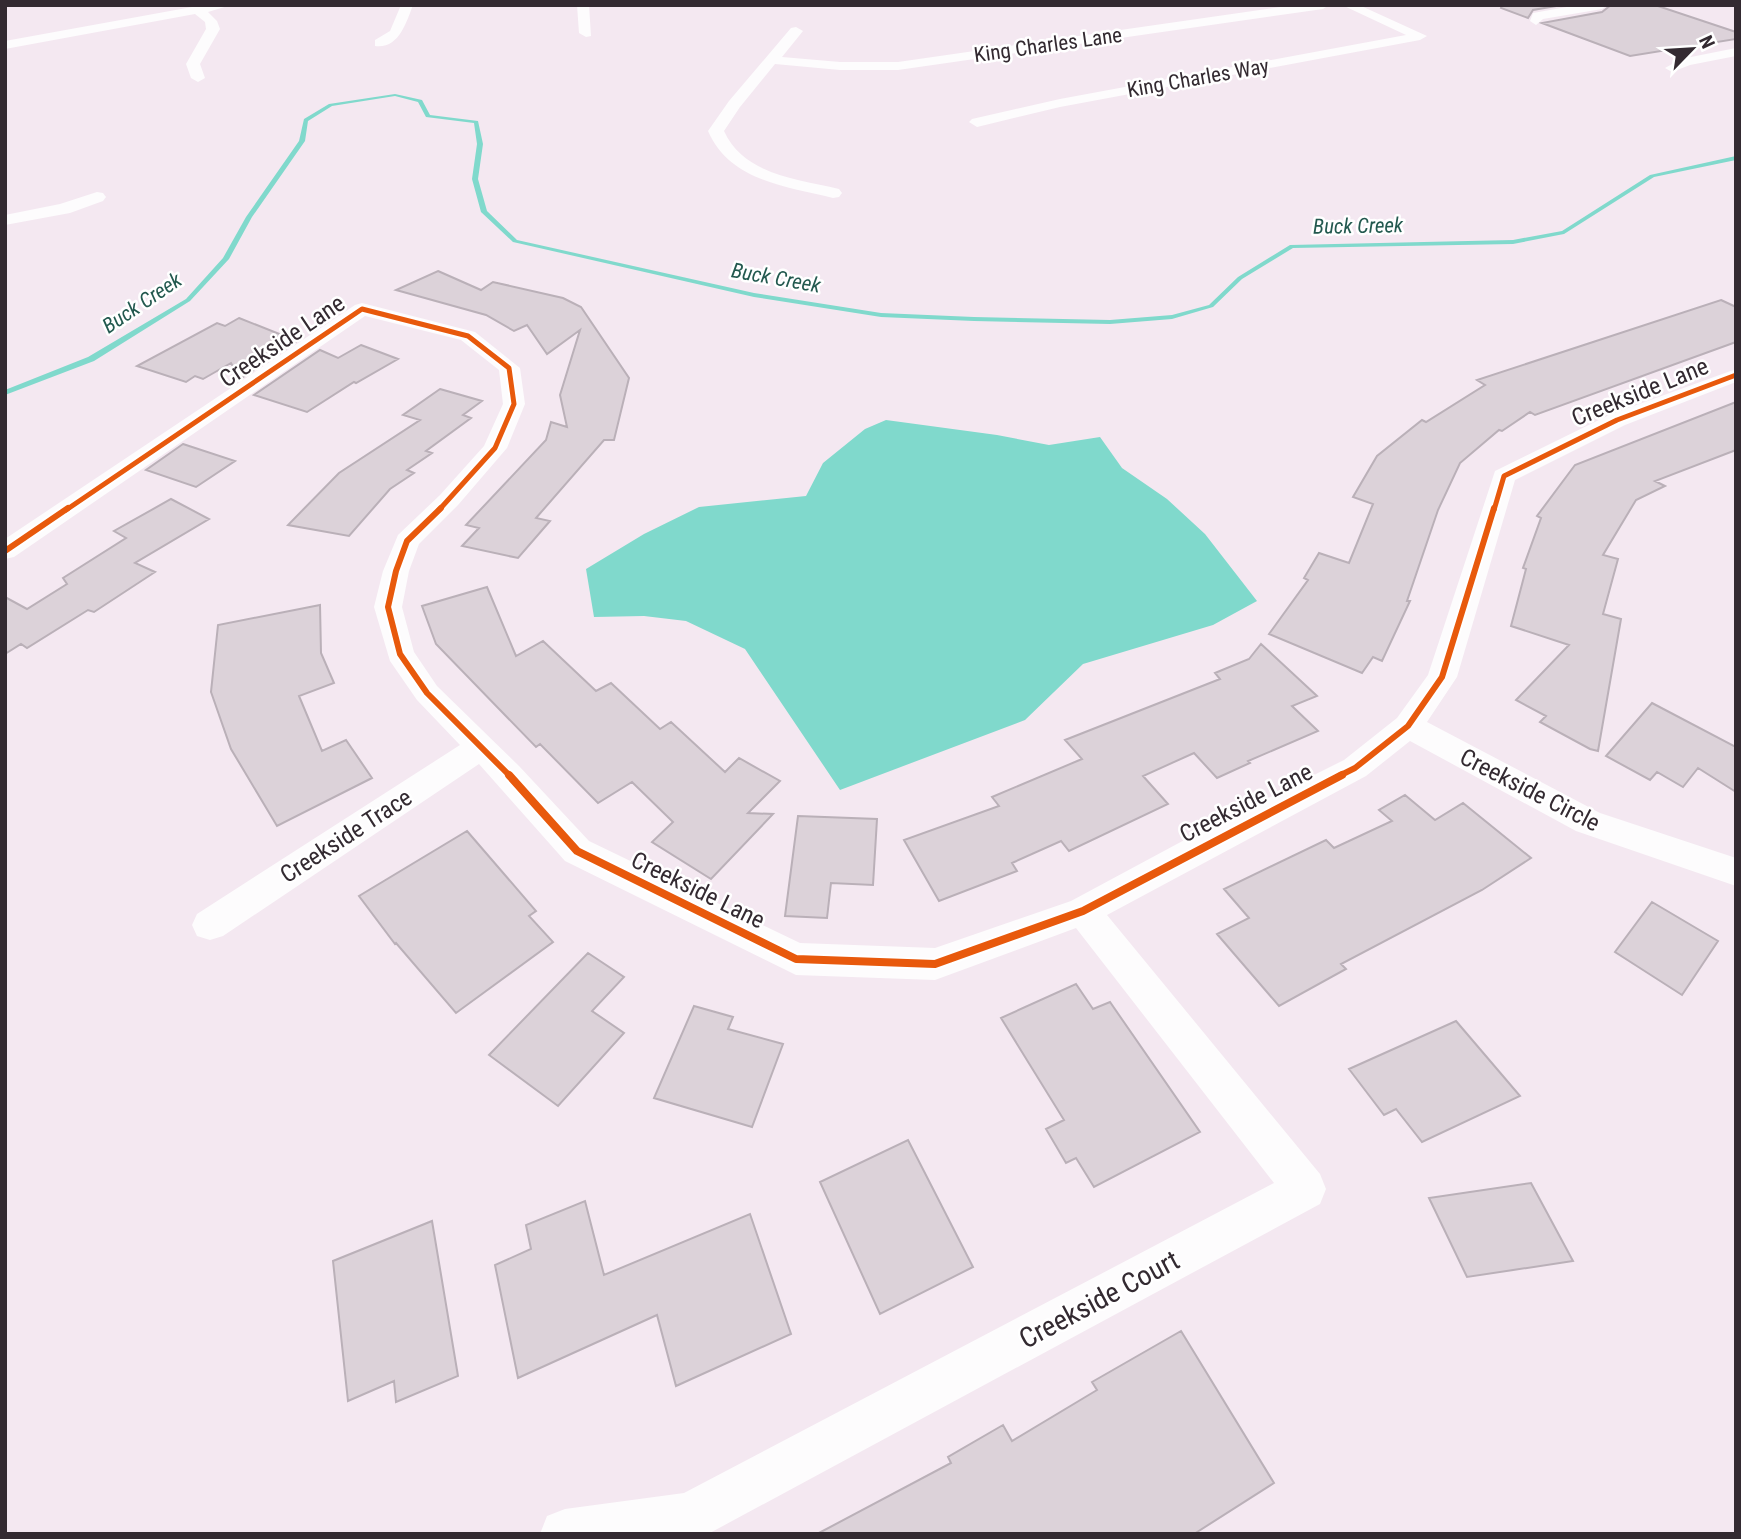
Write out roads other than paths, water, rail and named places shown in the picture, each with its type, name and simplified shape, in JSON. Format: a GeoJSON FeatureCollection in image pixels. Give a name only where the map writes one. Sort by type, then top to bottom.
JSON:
{"type":"FeatureCollection","features":[{"type":"Feature","properties":{"kind":"street"},"geometry":{"type":"LineString","coordinates":[[5,45],[225,5]]}},
{"type":"Feature","properties":{"kind":"street"},"geometry":{"type":"LineString","coordinates":[[380,43],[396,33],[407,5]]}},
{"type":"Feature","properties":{"kind":"street"},"geometry":{"type":"LineString","coordinates":[[583,5],[586,33]]}},
{"type":"Feature","properties":{"kind":"street","name":"King Charles Lane"},"geometry":{"type":"LineString","coordinates":[[773,60],[840,66],[898,66],[1322,5]]}},
{"type":"Feature","properties":{"kind":"street","name":"King Charles Way"},"geometry":{"type":"LineString","coordinates":[[977,122],[1060,103],[1420,36],[1348,5]]}},
{"type":"Feature","properties":{"kind":"street"},"geometry":{"type":"LineString","coordinates":[[1536,22],[1538,16],[1602,5]]}},
{"type":"Feature","properties":{"kind":"street"},"geometry":{"type":"LineString","coordinates":[[198,10],[211,21],[213,29],[193,64],[198,78]]}},
{"type":"Feature","properties":{"kind":"street"},"geometry":{"type":"LineString","coordinates":[[1178,11],[1201,23]]}},
{"type":"Feature","properties":{"kind":"street"},"geometry":{"type":"LineString","coordinates":[[796,31],[734,104],[717,129],[719,141],[723,148],[748,167],[833,193]]}},
{"type":"Feature","properties":{"kind":"street"},"geometry":{"type":"LineString","coordinates":[[1672,68],[1686,61],[1736,52]]}},
{"type":"Feature","properties":{"kind":"street"},"geometry":{"type":"LineString","coordinates":[[5,220],[64,209],[97,197]]}},
{"type":"Feature","properties":{"kind":"street","name":"Creekside Lane"},"geometry":{"type":"LineString","coordinates":[[5,551],[362,309],[468,336],[509,368],[514,404],[495,448],[449,500],[407,541],[396,571],[388,607],[401,654],[427,693],[481,747],[577,852],[796,959],[935,964],[1083,911],[1202,846],[1355,768],[1408,726],[1442,677],[1504,476],[1557,446],[1614,421],[1736,375]]}},
{"type":"Feature","properties":{"kind":"street","name":"Creekside Circle"},"geometry":{"type":"LineString","coordinates":[[1408,726],[1588,822],[1736,872]]}},
{"type":"Feature","properties":{"kind":"street","name":"Creekside Trace"},"geometry":{"type":"LineString","coordinates":[[210,925],[481,747]]}},
{"type":"Feature","properties":{"kind":"street","name":"Creekside Court"},"geometry":{"type":"LineString","coordinates":[[565,1534],[689,1517],[1305,1189],[1083,911]]}},
{"type":"Feature","properties":{"kind":"waterway","name":"Buck Creek"},"geometry":{"type":"LineString","coordinates":[[5,393],[91,359],[188,300],[226,259],[249,217],[302,141],[306,120],[331,105],[395,95],[420,101],[428,116],[476,122],[480,144],[475,179],[484,212],[515,241],[754,295],[881,315],[1110,322],[1172,317],[1211,306],[1240,278],[1292,246],[1513,242],[1564,232],[1652,176],[1736,158]]}}]}
